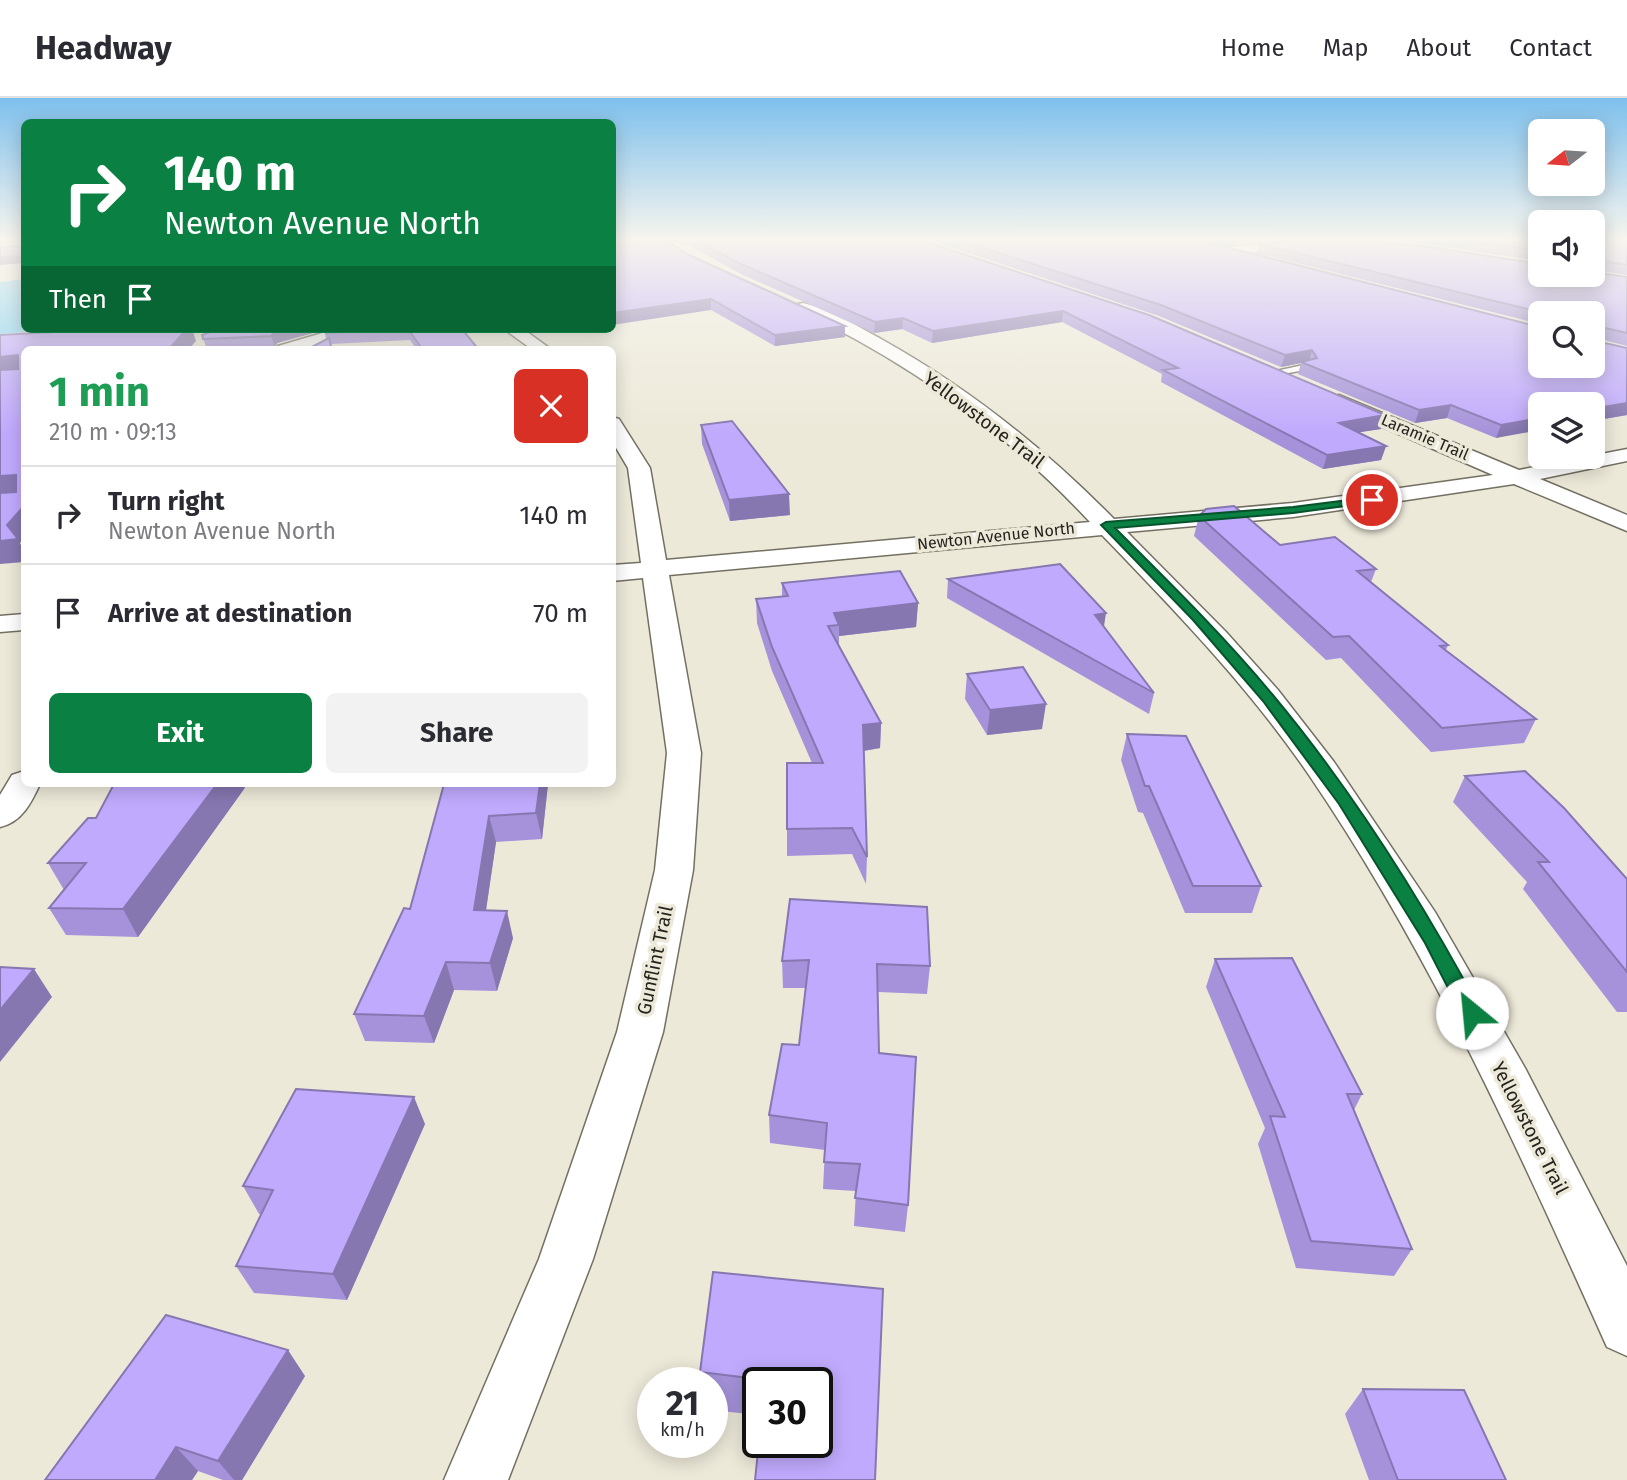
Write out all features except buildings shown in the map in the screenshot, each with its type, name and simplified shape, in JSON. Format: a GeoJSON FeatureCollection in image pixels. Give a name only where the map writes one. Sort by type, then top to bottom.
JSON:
{"type":"FeatureCollection","features":[{"type":"Feature","properties":{"kind":"street","name":"Yellowstone Trail"},"geometry":{"type":"LineString","coordinates":[[795,304],[868,340],[974,407],[1031,452],[1198,618],[1268,698],[1345,802],[1433,941],[1536,1133],[1627,1327]]}},
{"type":"Feature","properties":{"kind":"street"},"geometry":{"type":"LineString","coordinates":[[297,346],[339,333]]}},
{"type":"Feature","properties":{"kind":"street"},"geometry":{"type":"LineString","coordinates":[[518,333],[538,346]]}},
{"type":"Feature","properties":{"kind":"street"},"geometry":{"type":"LineString","coordinates":[[1250,364],[1297,383]]}},
{"type":"Feature","properties":{"kind":"street","name":"Laramie Trail"},"geometry":{"type":"LineString","coordinates":[[1322,394],[1627,524]]}},
{"type":"Feature","properties":{"kind":"street","name":"Gunflint Trail"},"geometry":{"type":"LineString","coordinates":[[476,1480],[566,1259],[636,1045],[674,870],[684,753],[639,468],[616,430]]}},
{"type":"Feature","properties":{"kind":"street","name":"Newton Avenue North"},"geometry":{"type":"LineString","coordinates":[[616,573],[1106,525],[1293,510],[1519,477],[1627,455]]}},
{"type":"Feature","properties":{"kind":"street"},"geometry":{"type":"LineString","coordinates":[[0,624],[21,622]]}},
{"type":"Feature","properties":{"kind":"street"},"geometry":{"type":"LineString","coordinates":[[0,816],[15,800],[22,787]]}},
{"type":"Feature","properties":{"kind":"lane"},"geometry":{"type":"LineString","coordinates":[[1271,373],[1308,368]]}},
{"type":"Feature","properties":{"kind":"water"},"geometry":{"type":"Polygon","coordinates":[[[0,304],[21,304],[21,332],[0,334],[0,304]]]}},
{"type":"Feature","properties":{"kind":"route"},"geometry":{"type":"LineString","coordinates":[[1372,500],[1293,510],[1106,525],[1198,618],[1268,698],[1345,802],[1433,941],[1472,1013]]}}]}
